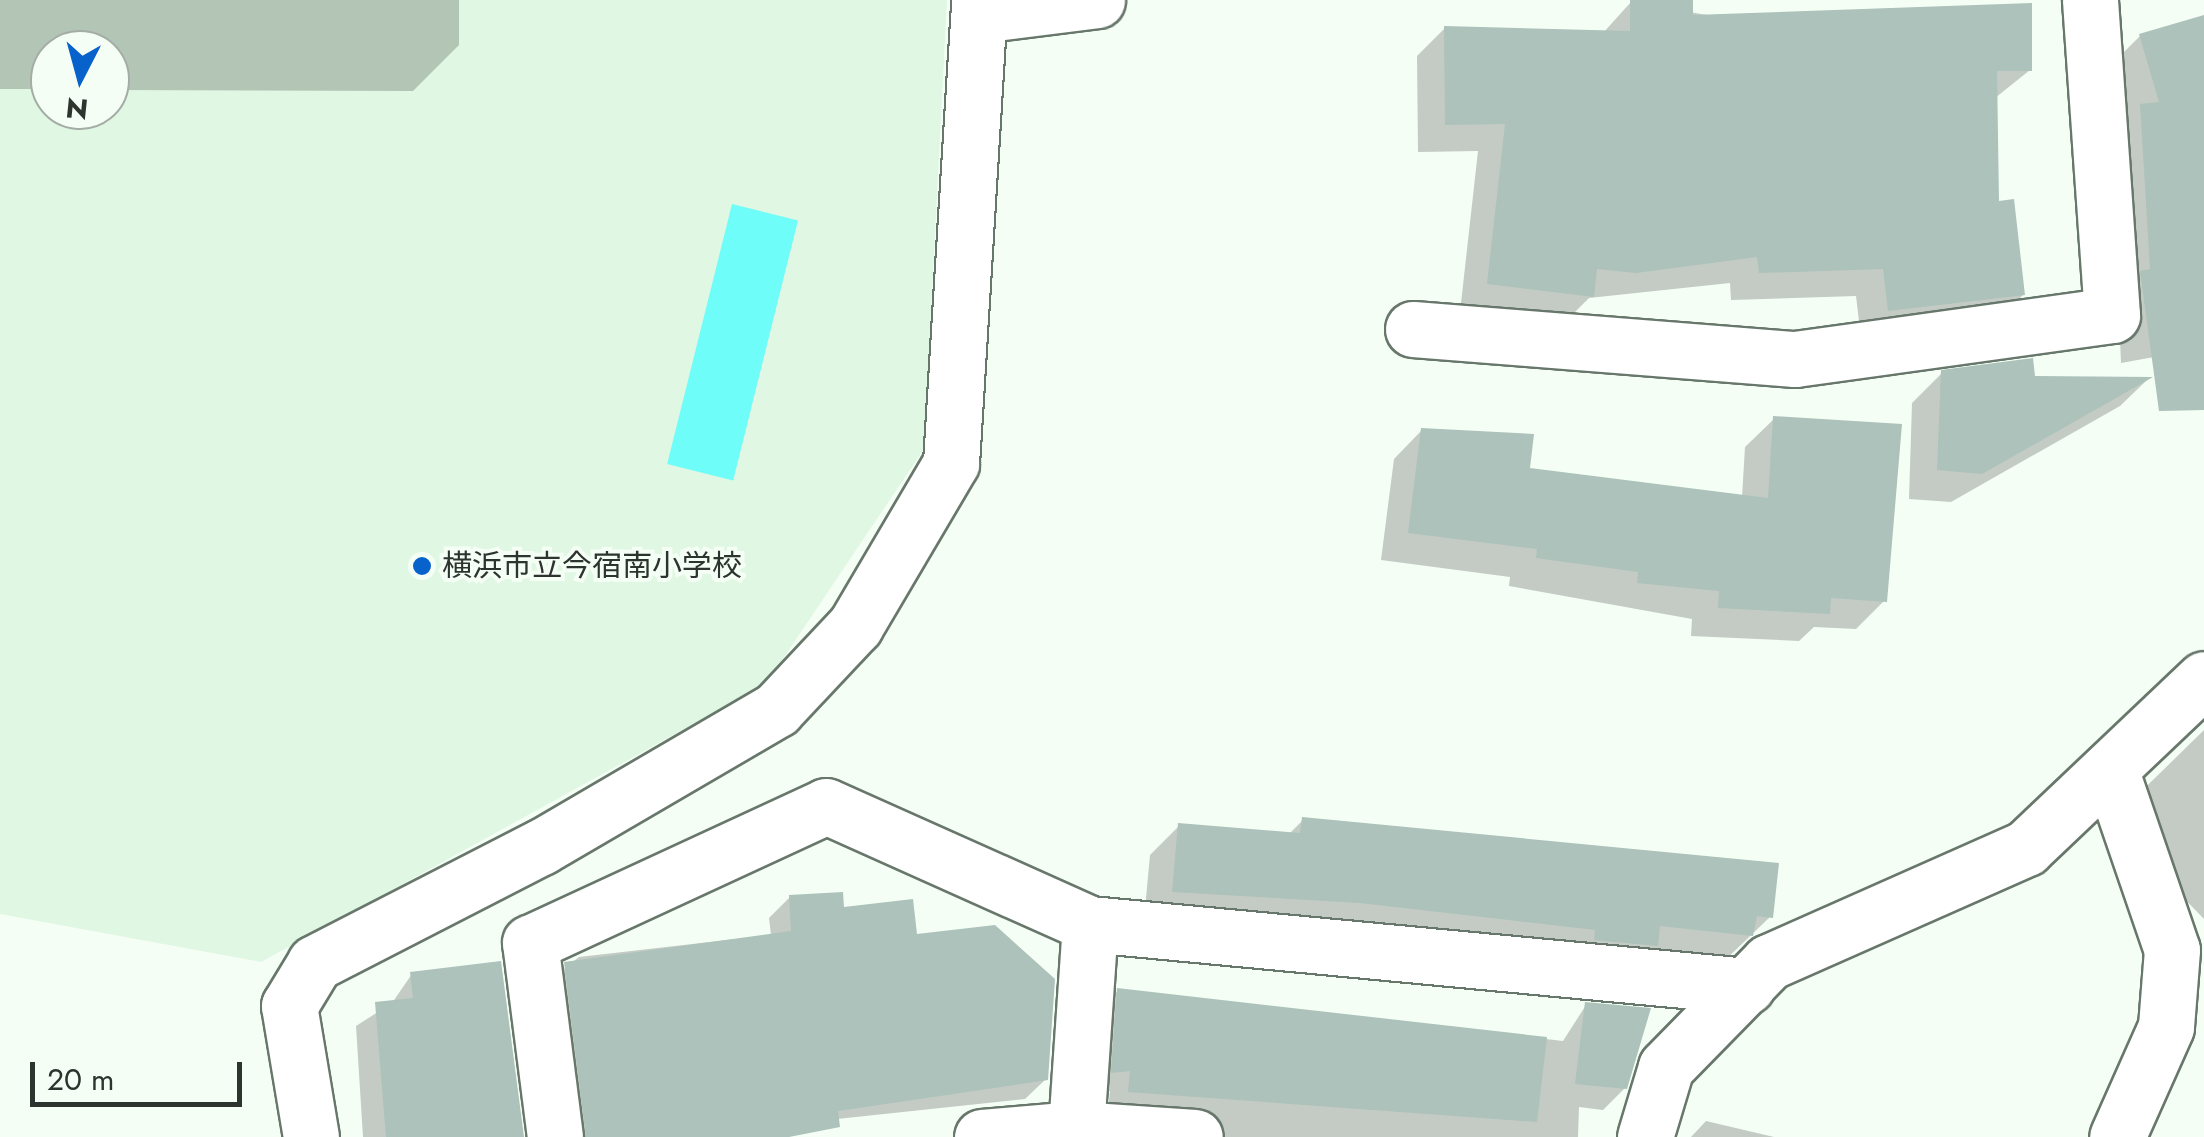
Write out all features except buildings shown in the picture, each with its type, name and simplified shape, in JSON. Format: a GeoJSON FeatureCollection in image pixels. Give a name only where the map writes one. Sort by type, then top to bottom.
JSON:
{"type":"FeatureCollection","features":[{"type":"Feature","properties":{"kind":"street"},"geometry":{"type":"LineString","coordinates":[[311,1137],[289,1006],[314,963],[542,847],[778,709],[855,626],[951,464],[979,7],[1097,0]]}},
{"type":"Feature","properties":{"kind":"street"},"geometry":{"type":"LineString","coordinates":[[1413,329],[1795,359],[2112,315],[2090,0]]}},
{"type":"Feature","properties":{"kind":"street"},"geometry":{"type":"LineString","coordinates":[[1646,1137],[1666,1067],[1770,962],[2026,848],[2204,679]]}},
{"type":"Feature","properties":{"kind":"street"},"geometry":{"type":"LineString","coordinates":[[2110,768],[2172,950],[2166,1028],[2138,1130]]}},
{"type":"Feature","properties":{"kind":"street"},"geometry":{"type":"LineString","coordinates":[[555,1137],[530,943],[826,806],[1090,924],[1746,986]]}},
{"type":"Feature","properties":{"kind":"street"},"geometry":{"type":"LineString","coordinates":[[1076,1129],[1090,924]]}},
{"type":"Feature","properties":{"kind":"street"},"geometry":{"type":"LineString","coordinates":[[982,1137],[1076,1129],[1196,1137]]}},
{"type":"Feature","properties":{"kind":"shaded area","name":"横浜市立今宿南小学校"},"geometry":{"type":"Polygon","coordinates":[[[0,0],[947,0],[924,449],[766,684],[261,962],[0,914],[0,0]]]}},
{"type":"Feature","properties":{"kind":"water"},"geometry":{"type":"Polygon","coordinates":[[[732,204],[798,220],[733,480],[667,464],[732,204]]]}},
{"type":"Feature","properties":{"kind":"place","name":"横浜市立今宿南小学校"},"geometry":{"type":"Point","coordinates":[422,566]}}]}
